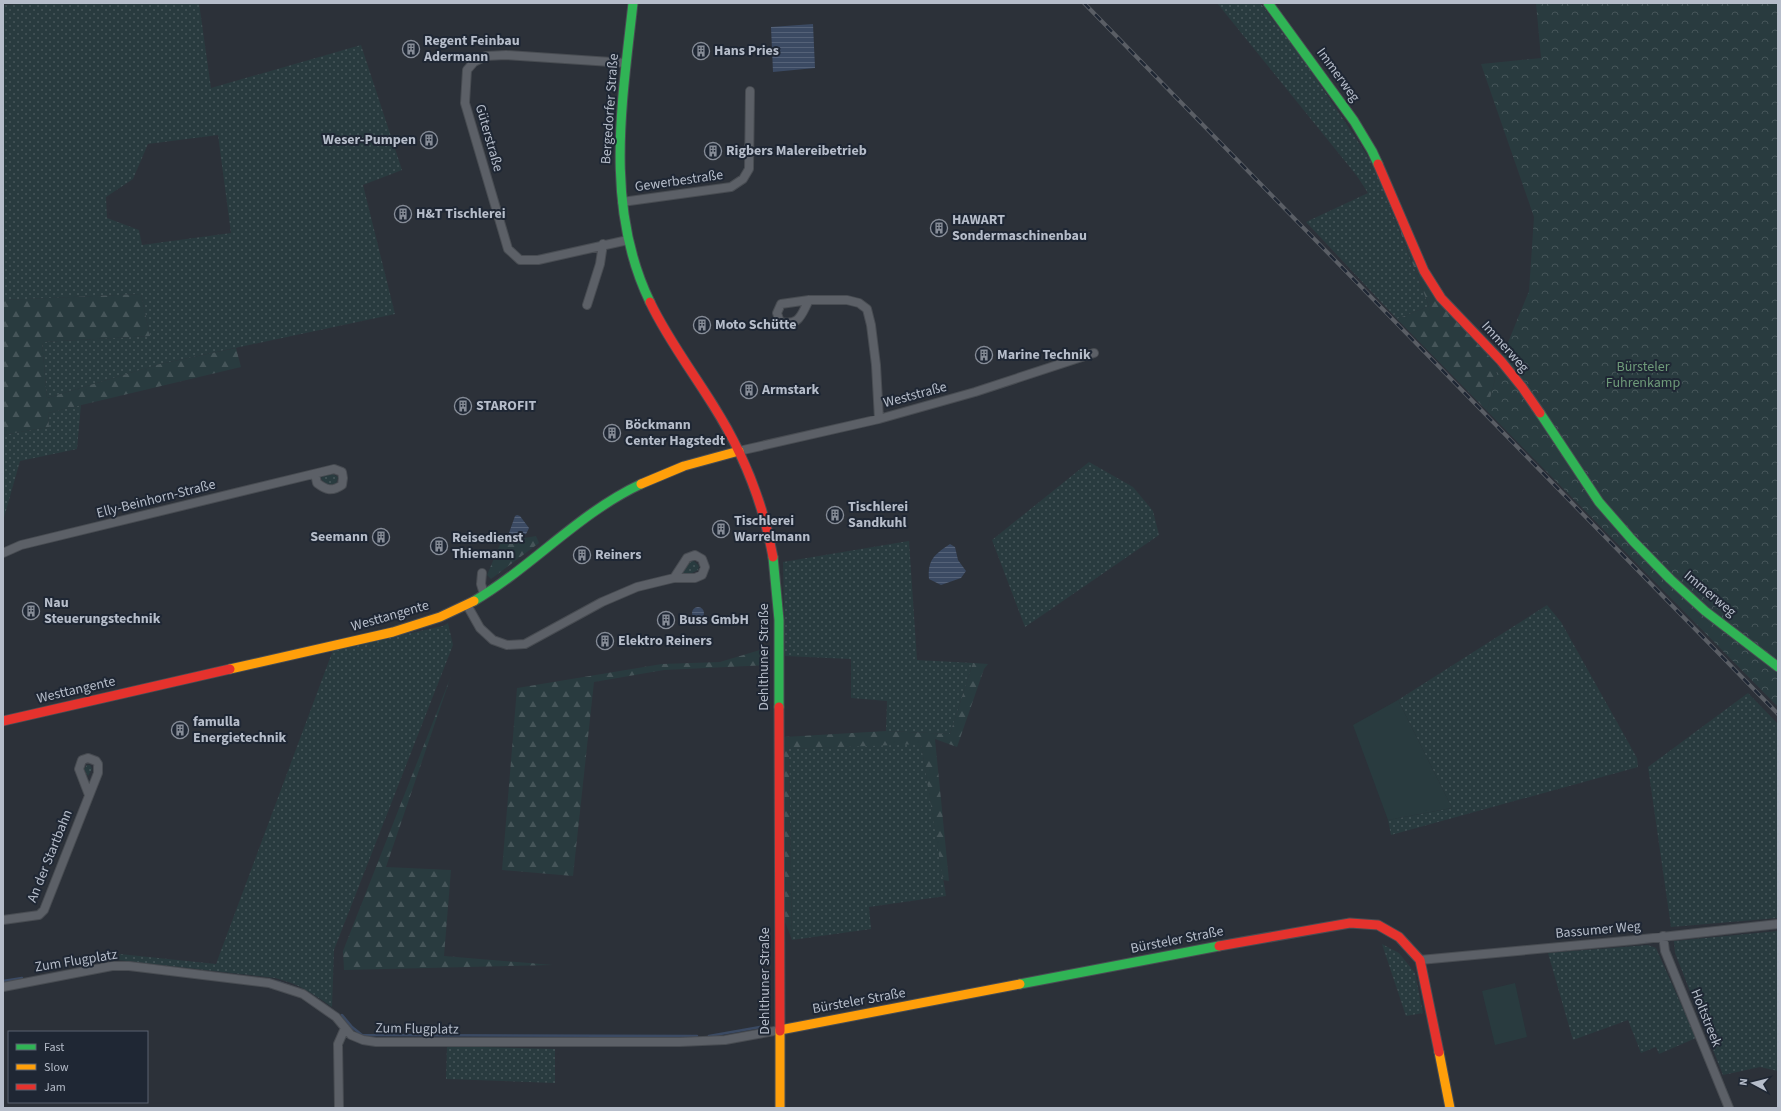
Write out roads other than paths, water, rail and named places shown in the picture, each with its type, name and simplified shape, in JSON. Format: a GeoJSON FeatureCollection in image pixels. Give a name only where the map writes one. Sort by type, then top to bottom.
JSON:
{"type":"FeatureCollection","features":[{"type":"Feature","properties":{"kind":"street","name":"Bergedorfer Straße"},"geometry":{"type":"LineString","coordinates":[[628,240],[619,171],[619,138],[633,3]]}},
{"type":"Feature","properties":{"kind":"street","name":"Immerweg"},"geometry":{"type":"LineString","coordinates":[[1268,3],[1349,115],[1372,151],[1424,271],[1441,298],[1501,362],[1522,387],[1599,502],[1633,541],[1670,579],[1705,610],[1778,667]]}},
{"type":"Feature","properties":{"kind":"street","name":"Güterstraße"},"geometry":{"type":"LineString","coordinates":[[626,63],[506,55],[486,56],[474,62],[467,70],[465,102],[508,249],[520,260],[538,260],[603,244],[628,240]]}},
{"type":"Feature","properties":{"kind":"street","name":"Gewerbestraße"},"geometry":{"type":"LineString","coordinates":[[622,202],[731,188],[743,179],[749,169],[750,91]]}},
{"type":"Feature","properties":{"kind":"street","name":"Dehlthuner Straße"},"geometry":{"type":"LineString","coordinates":[[628,240],[636,269],[664,331],[714,405],[749,470],[762,505],[775,566],[778,594],[780,1108]]}},
{"type":"Feature","properties":{"kind":"street"},"geometry":{"type":"LineString","coordinates":[[587,305],[600,264],[603,244]]}},
{"type":"Feature","properties":{"kind":"street"},"geometry":{"type":"LineString","coordinates":[[809,300],[847,300],[859,303],[867,309],[871,325],[876,365],[879,419]]}},
{"type":"Feature","properties":{"kind":"street","name":"Weststraße"},"geometry":{"type":"LineString","coordinates":[[739,450],[879,419],[975,392],[1094,353]]}},
{"type":"Feature","properties":{"kind":"street","name":"Westtangente"},"geometry":{"type":"LineString","coordinates":[[5,719],[393,632],[433,618],[467,605],[484,594],[538,556],[599,508],[640,483],[677,468],[739,450]]}},
{"type":"Feature","properties":{"kind":"street","name":"Elly-Beinhorn-Straße"},"geometry":{"type":"LineString","coordinates":[[3,553],[22,545],[315,474]]}},
{"type":"Feature","properties":{"kind":"street"},"geometry":{"type":"LineString","coordinates":[[482,573],[481,584],[484,594]]}},
{"type":"Feature","properties":{"kind":"street"},"geometry":{"type":"LineString","coordinates":[[467,605],[480,628],[493,640],[507,645],[525,644],[602,602],[637,587],[674,578]]}},
{"type":"Feature","properties":{"kind":"street","name":"An der Startbahn"},"geometry":{"type":"LineString","coordinates":[[3,920],[39,915],[44,910],[90,795]]}},
{"type":"Feature","properties":{"kind":"street","name":"Bürsteler Straße"},"geometry":{"type":"LineString","coordinates":[[780,1030],[1350,923],[1378,925],[1399,937],[1420,960]]}},
{"type":"Feature","properties":{"kind":"street","name":"Bassumer Weg"},"geometry":{"type":"LineString","coordinates":[[1420,960],[1778,924]]}},
{"type":"Feature","properties":{"kind":"street","name":"Holtstreek"},"geometry":{"type":"LineString","coordinates":[[1663,936],[1665,951],[1729,1108]]}},
{"type":"Feature","properties":{"kind":"street"},"geometry":{"type":"LineString","coordinates":[[1420,960],[1450,1108]]}},
{"type":"Feature","properties":{"kind":"street","name":"Zum Flugplatz"},"geometry":{"type":"LineString","coordinates":[[3,987],[112,966],[129,966],[261,982],[303,994],[336,1017],[352,1035],[363,1040],[376,1042],[680,1042],[725,1040],[780,1030]]}},
{"type":"Feature","properties":{"kind":"street"},"geometry":{"type":"LineString","coordinates":[[338,1108],[338,1044],[345,1028]]}},
{"type":"Feature","properties":{"kind":"water"},"geometry":{"type":"Polygon","coordinates":[[[813,24],[815,68],[773,72],[771,27],[813,24]]]}},
{"type":"Feature","properties":{"kind":"water"},"geometry":{"type":"Polygon","coordinates":[[[515,516],[520,516],[529,528],[526,534],[512,536],[509,533],[515,516]]]}},
{"type":"Feature","properties":{"kind":"water"},"geometry":{"type":"Polygon","coordinates":[[[950,544],[955,547],[958,560],[966,571],[961,578],[941,585],[929,579],[929,567],[936,554],[950,544]]]}},
{"type":"Feature","properties":{"kind":"water"},"geometry":{"type":"Polygon","coordinates":[[[700,607],[703,608],[703,618],[696,619],[693,618],[692,611],[693,608],[700,607]]]}},
{"type":"Feature","properties":{"kind":"waterway"},"geometry":{"type":"LineString","coordinates":[[3,981],[22,978]]}},
{"type":"Feature","properties":{"kind":"waterway"},"geometry":{"type":"LineString","coordinates":[[278,982],[303,991]]}},
{"type":"Feature","properties":{"kind":"waterway"},"geometry":{"type":"LineString","coordinates":[[342,1015],[352,1027],[362,1035],[697,1036]]}},
{"type":"Feature","properties":{"kind":"waterway"},"geometry":{"type":"LineString","coordinates":[[709,1036],[760,1027]]}},
{"type":"Feature","properties":{"kind":"railway"},"geometry":{"type":"LineString","coordinates":[[1084,3],[1778,714]]}},
{"type":"Feature","properties":{"kind":"place","name":"Regent Feinbau Adermann"},"geometry":{"type":"Point","coordinates":[411,49]}},
{"type":"Feature","properties":{"kind":"place","name":"Hans Pries"},"geometry":{"type":"Point","coordinates":[701,51]}},
{"type":"Feature","properties":{"kind":"place","name":"Weser-Pumpen"},"geometry":{"type":"Point","coordinates":[429,140]}},
{"type":"Feature","properties":{"kind":"place","name":"Rigbers Malereibetrieb"},"geometry":{"type":"Point","coordinates":[713,151]}},
{"type":"Feature","properties":{"kind":"place","name":"H&T Tischlerei"},"geometry":{"type":"Point","coordinates":[403,214]}},
{"type":"Feature","properties":{"kind":"place","name":"HAWART Sondermaschinenbau"},"geometry":{"type":"Point","coordinates":[939,228]}},
{"type":"Feature","properties":{"kind":"place","name":"Moto Schütte"},"geometry":{"type":"Point","coordinates":[702,325]}},
{"type":"Feature","properties":{"kind":"place","name":"Marine Technik"},"geometry":{"type":"Point","coordinates":[984,355]}},
{"type":"Feature","properties":{"kind":"place","name":"Armstark"},"geometry":{"type":"Point","coordinates":[749,390]}},
{"type":"Feature","properties":{"kind":"place","name":"STAROFIT"},"geometry":{"type":"Point","coordinates":[463,406]}},
{"type":"Feature","properties":{"kind":"place","name":"Böckmann Center Hagstedt"},"geometry":{"type":"Point","coordinates":[612,433]}},
{"type":"Feature","properties":{"kind":"place","name":"Tischlerei Sandkuhl"},"geometry":{"type":"Point","coordinates":[835,515]}},
{"type":"Feature","properties":{"kind":"place","name":"Tischlerei Warrelmann"},"geometry":{"type":"Point","coordinates":[721,529]}},
{"type":"Feature","properties":{"kind":"place","name":"Seemann"},"geometry":{"type":"Point","coordinates":[381,537]}},
{"type":"Feature","properties":{"kind":"place","name":"Reisedienst Thiemann"},"geometry":{"type":"Point","coordinates":[439,546]}},
{"type":"Feature","properties":{"kind":"place","name":"Reiners"},"geometry":{"type":"Point","coordinates":[582,555]}},
{"type":"Feature","properties":{"kind":"place","name":"Nau Steuerungstechnik"},"geometry":{"type":"Point","coordinates":[31,611]}},
{"type":"Feature","properties":{"kind":"place","name":"Buss GmbH"},"geometry":{"type":"Point","coordinates":[666,620]}},
{"type":"Feature","properties":{"kind":"place","name":"Elektro Reiners"},"geometry":{"type":"Point","coordinates":[605,641]}},
{"type":"Feature","properties":{"kind":"place","name":"famulla Energietechnik"},"geometry":{"type":"Point","coordinates":[180,730]}},
{"type":"Feature","properties":{"kind":"park label","name":"Bürsteler Fuhrenkamp"},"geometry":{"type":"Point","coordinates":[1643,376]}}]}
